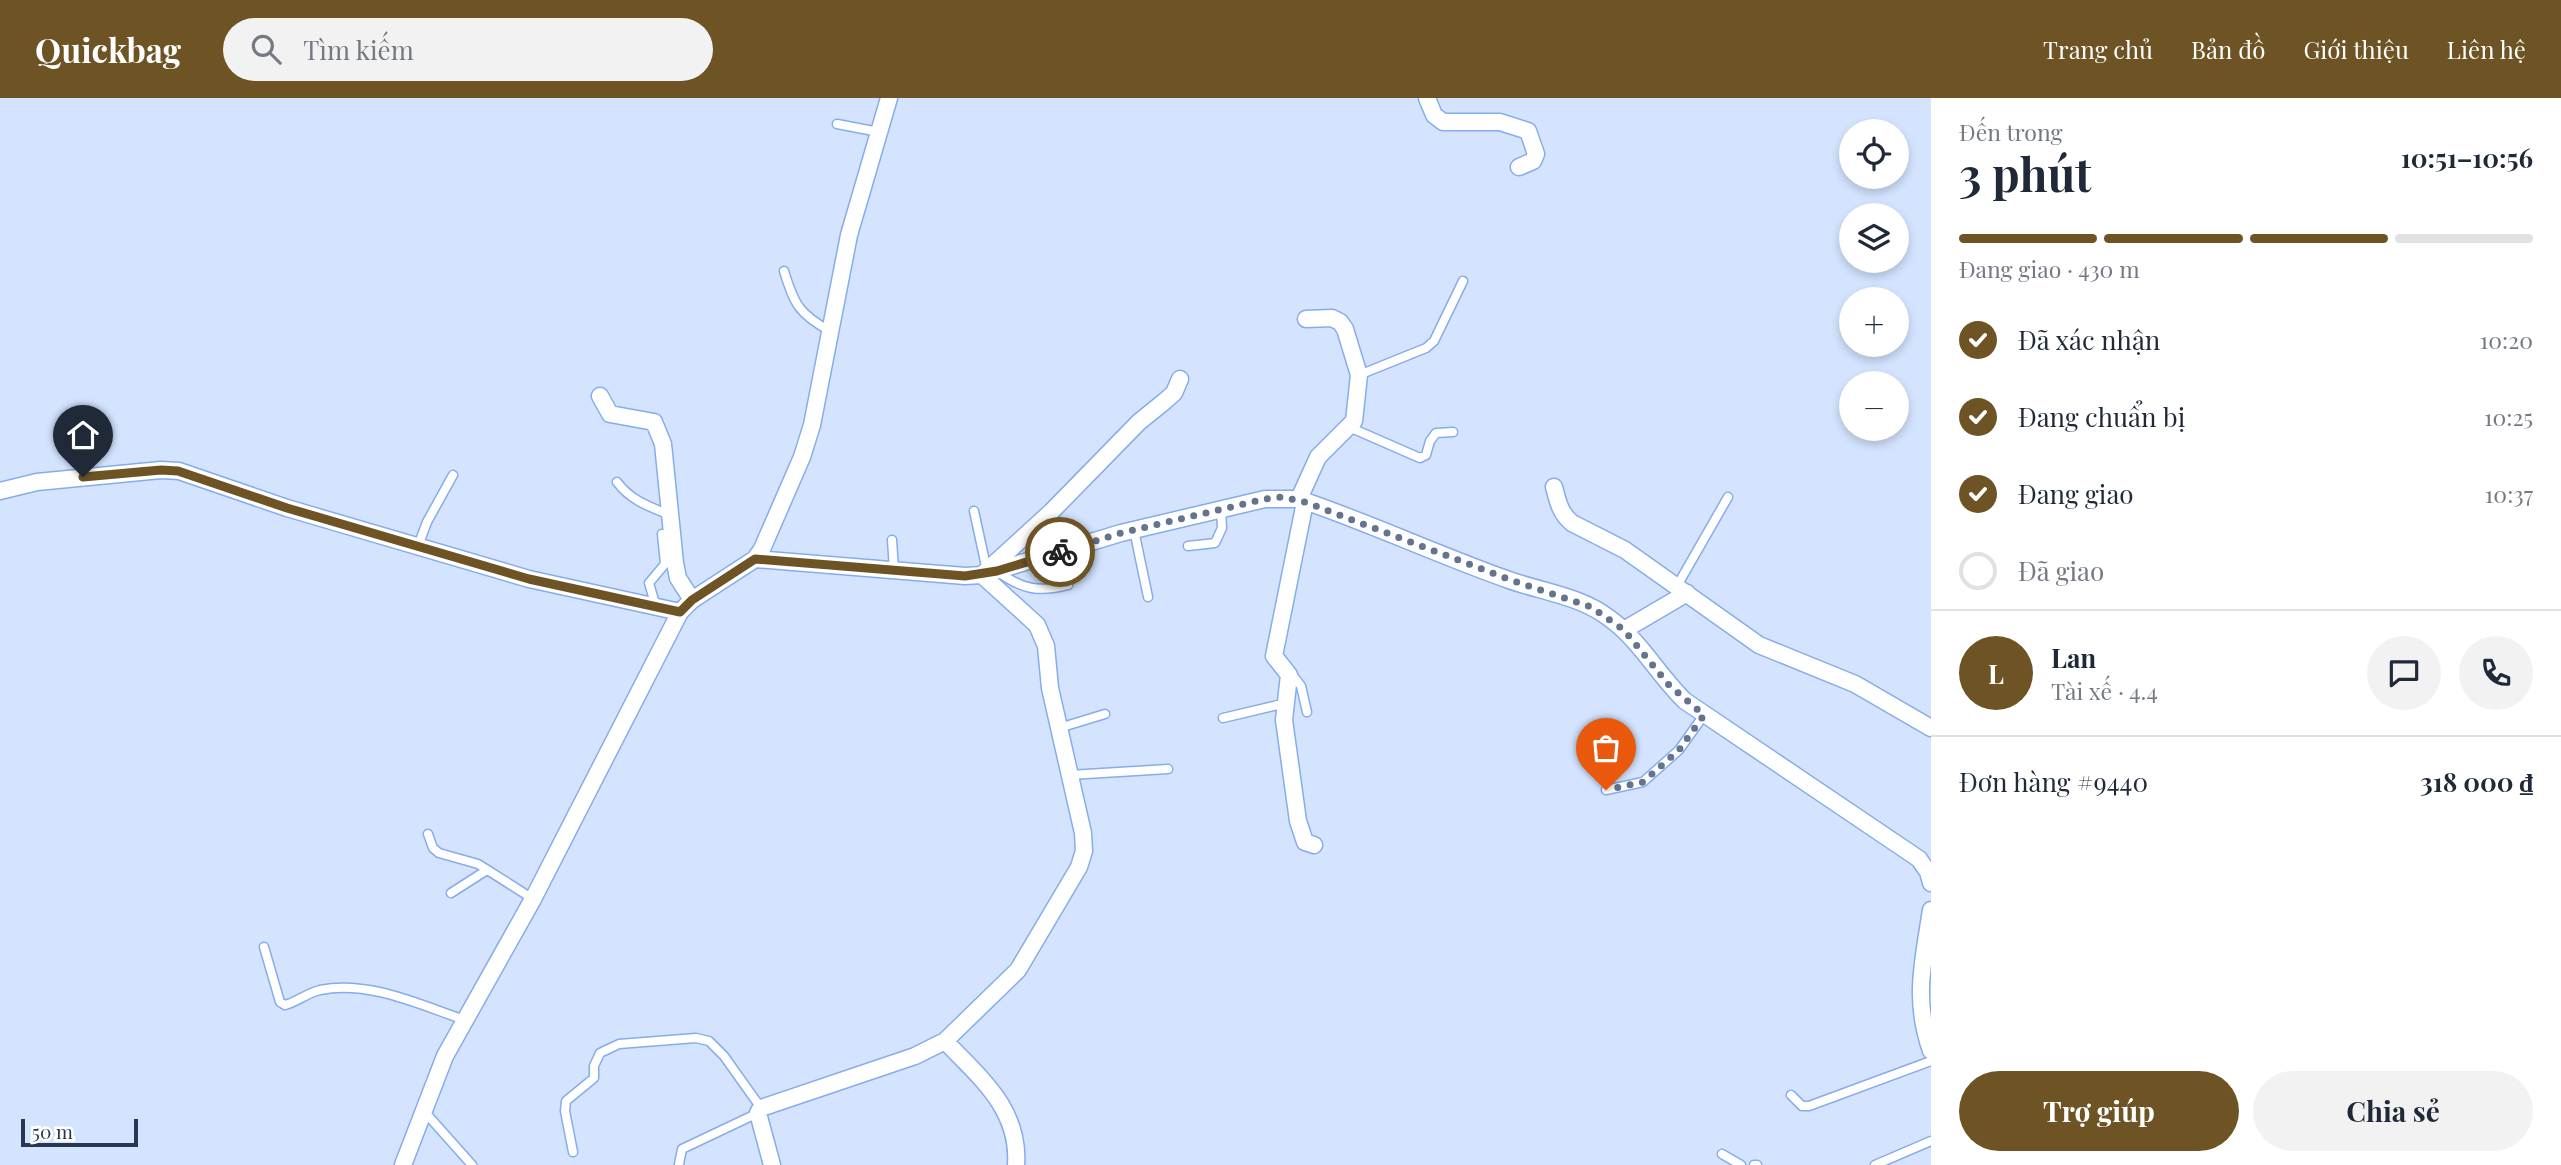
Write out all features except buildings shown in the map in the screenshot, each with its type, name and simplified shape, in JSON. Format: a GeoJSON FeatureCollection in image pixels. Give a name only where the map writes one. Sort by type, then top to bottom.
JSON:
{"type":"FeatureCollection","features":[{"type":"Feature","properties":{"kind":"street"},"geometry":{"type":"LineString","coordinates":[[403,1165],[437,1073],[533,899],[686,606],[755,559],[762,549],[808,441],[849,235],[888,98]]}},
{"type":"Feature","properties":{"kind":"street"},"geometry":{"type":"LineString","coordinates":[[1427,98],[1434,115],[1443,122],[1500,122],[1528,131],[1536,154],[1533,161],[1519,167]]}},
{"type":"Feature","properties":{"kind":"street"},"geometry":{"type":"LineString","coordinates":[[1306,319],[1332,318],[1340,322],[1345,328],[1359,375],[1357,412],[1349,427],[1318,457],[1302,500],[1274,652],[1276,661],[1287,670],[1290,680],[1284,720],[1298,821],[1305,842],[1314,845]]}},
{"type":"Feature","properties":{"kind":"street"},"geometry":{"type":"LineString","coordinates":[[989,572],[1139,422],[1174,393],[1180,379]]}},
{"type":"Feature","properties":{"kind":"street"},"geometry":{"type":"LineString","coordinates":[[600,397],[610,414],[654,422],[659,430],[663,444],[678,578],[686,606]]}},
{"type":"Feature","properties":{"kind":"street"},"geometry":{"type":"LineString","coordinates":[[0,491],[57,479],[161,470],[178,471],[287,508],[529,579],[656,607],[686,606]]}},
{"type":"Feature","properties":{"kind":"street"},"geometry":{"type":"LineString","coordinates":[[1554,487],[1559,507],[1572,523],[1625,550],[1759,645],[1855,684],[1931,728]]}},
{"type":"Feature","properties":{"kind":"street"},"geometry":{"type":"LineString","coordinates":[[755,559],[965,576],[989,572],[1135,530],[1265,499],[1302,500],[1511,580],[1574,599],[1608,616],[1624,630],[1669,685],[1704,715],[1919,859],[1928,872],[1931,883]]}},
{"type":"Feature","properties":{"kind":"street"},"geometry":{"type":"LineString","coordinates":[[772,1165],[760,1111],[915,1056],[945,1041],[1018,970],[1079,867],[1084,851],[1083,833],[1049,688],[1044,635],[989,572]]}},
{"type":"Feature","properties":{"kind":"street"},"geometry":{"type":"LineString","coordinates":[[1624,630],[1682,589]]}},
{"type":"Feature","properties":{"kind":"street"},"geometry":{"type":"LineString","coordinates":[[1931,910],[1919,991],[1926,1011],[1931,1051]]}},
{"type":"Feature","properties":{"kind":"street"},"geometry":{"type":"LineString","coordinates":[[945,1041],[997,1095],[1008,1114],[1014,1132],[1016,1165]]}},
{"type":"Feature","properties":{"kind":"lane"},"geometry":{"type":"LineString","coordinates":[[837,124],[879,132]]}},
{"type":"Feature","properties":{"kind":"lane"},"geometry":{"type":"LineString","coordinates":[[784,271],[798,308],[808,318],[830,331]]}},
{"type":"Feature","properties":{"kind":"lane"},"geometry":{"type":"LineString","coordinates":[[1359,375],[1426,348],[1434,341],[1464,281]]}},
{"type":"Feature","properties":{"kind":"lane"},"geometry":{"type":"LineString","coordinates":[[1349,427],[1420,458],[1426,455],[1430,441],[1436,433],[1453,432]]}},
{"type":"Feature","properties":{"kind":"lane"},"geometry":{"type":"LineString","coordinates":[[418,546],[427,522],[453,475]]}},
{"type":"Feature","properties":{"kind":"lane"},"geometry":{"type":"LineString","coordinates":[[617,482],[632,498],[670,515]]}},
{"type":"Feature","properties":{"kind":"lane"},"geometry":{"type":"LineString","coordinates":[[1682,589],[1728,497]]}},
{"type":"Feature","properties":{"kind":"lane"},"geometry":{"type":"LineString","coordinates":[[1188,546],[1216,543],[1222,528],[1221,509]]}},
{"type":"Feature","properties":{"kind":"lane"},"geometry":{"type":"LineString","coordinates":[[974,511],[989,572],[1031,590],[1051,590],[1068,585]]}},
{"type":"Feature","properties":{"kind":"lane"},"geometry":{"type":"LineString","coordinates":[[1135,530],[1148,597]]}},
{"type":"Feature","properties":{"kind":"lane"},"geometry":{"type":"LineString","coordinates":[[656,607],[649,583],[665,564],[662,534]]}},
{"type":"Feature","properties":{"kind":"lane"},"geometry":{"type":"LineString","coordinates":[[892,540],[894,570]]}},
{"type":"Feature","properties":{"kind":"lane"},"geometry":{"type":"LineString","coordinates":[[1287,670],[1301,686],[1307,712]]}},
{"type":"Feature","properties":{"kind":"lane"},"geometry":{"type":"LineString","coordinates":[[1223,718],[1286,703]]}},
{"type":"Feature","properties":{"kind":"lane"},"geometry":{"type":"LineString","coordinates":[[1059,727],[1105,714]]}},
{"type":"Feature","properties":{"kind":"lane"},"geometry":{"type":"LineString","coordinates":[[1606,790],[1643,782],[1679,750],[1704,715]]}},
{"type":"Feature","properties":{"kind":"lane"},"geometry":{"type":"LineString","coordinates":[[1070,775],[1168,769]]}},
{"type":"Feature","properties":{"kind":"lane"},"geometry":{"type":"LineString","coordinates":[[428,834],[433,848],[439,853],[469,861],[533,899]]}},
{"type":"Feature","properties":{"kind":"lane"},"geometry":{"type":"LineString","coordinates":[[451,892],[487,870]]}},
{"type":"Feature","properties":{"kind":"lane"},"geometry":{"type":"LineString","coordinates":[[264,947],[280,1002],[287,1006],[321,990],[357,988],[380,992],[465,1020]]}},
{"type":"Feature","properties":{"kind":"lane"},"geometry":{"type":"LineString","coordinates":[[573,1152],[565,1111],[566,1101],[594,1078],[594,1066],[600,1053],[619,1044],[696,1038],[709,1041],[724,1056],[760,1111],[682,1149],[679,1164]]}},
{"type":"Feature","properties":{"kind":"lane"},"geometry":{"type":"LineString","coordinates":[[1791,1095],[1802,1106],[1809,1106],[1931,1061]]}},
{"type":"Feature","properties":{"kind":"lane"},"geometry":{"type":"LineString","coordinates":[[423,1110],[472,1165]]}},
{"type":"Feature","properties":{"kind":"lane"},"geometry":{"type":"LineString","coordinates":[[1875,1165],[1931,1141]]}},
{"type":"Feature","properties":{"kind":"lane"},"geometry":{"type":"LineString","coordinates":[[1721,1154],[1741,1165]]}},
{"type":"Feature","properties":{"kind":"way so far"},"geometry":{"type":"LineString","coordinates":[[1060,552],[1121,533],[1282,497],[1299,499],[1511,580],[1574,599],[1608,616],[1624,630],[1669,685],[1704,715],[1679,750],[1643,782],[1606,790]]}},
{"type":"Feature","properties":{"kind":"route"},"geometry":{"type":"LineString","coordinates":[[83,477],[161,470],[196,475],[287,508],[529,579],[680,612],[692,600],[755,559],[965,576],[982,575],[1060,552]]}}]}
